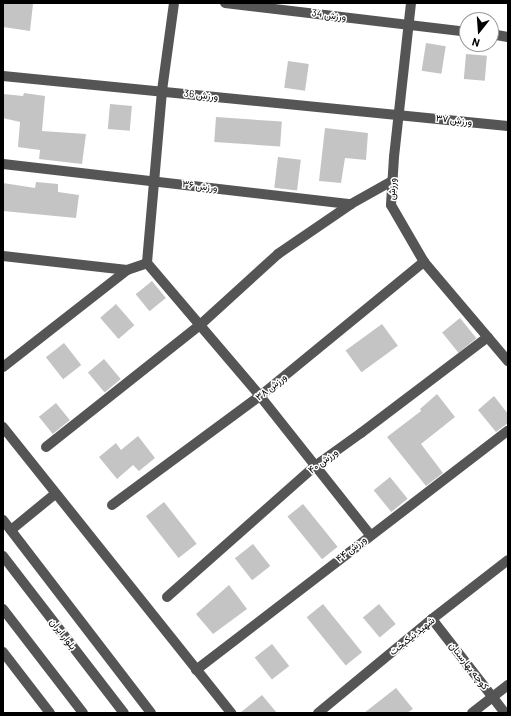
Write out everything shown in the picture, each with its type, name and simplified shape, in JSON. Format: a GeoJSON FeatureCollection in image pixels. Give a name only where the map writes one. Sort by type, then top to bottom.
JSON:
{"type":"FeatureCollection","features":[{"type":"Feature","properties":{"kind":"street"},"geometry":{"type":"LineString","coordinates":[[174,3],[162,91],[155,181],[146,263],[260,396],[370,535]]}},
{"type":"Feature","properties":{"kind":"street","name":"ورزش 34"},"geometry":{"type":"LineString","coordinates":[[225,3],[459,31]]}},
{"type":"Feature","properties":{"kind":"street","name":"ورزش"},"geometry":{"type":"LineString","coordinates":[[411,3],[392,181],[391,205],[424,262],[508,361]]}},
{"type":"Feature","properties":{"kind":"street","name":"ورزش 36"},"geometry":{"type":"LineString","coordinates":[[3,76],[399,114]]}},
{"type":"Feature","properties":{"kind":"street","name":"ورزش ۳۷"},"geometry":{"type":"LineString","coordinates":[[399,114],[508,126]]}},
{"type":"Feature","properties":{"kind":"street","name":"ورزش ۳۶"},"geometry":{"type":"LineString","coordinates":[[3,164],[350,204]]}},
{"type":"Feature","properties":{"kind":"street"},"geometry":{"type":"LineString","coordinates":[[46,448],[200,325],[278,254],[350,204],[392,181]]}},
{"type":"Feature","properties":{"kind":"street"},"geometry":{"type":"LineString","coordinates":[[3,256],[127,270]]}},
{"type":"Feature","properties":{"kind":"street","name":"ورزش ۳۸"},"geometry":{"type":"LineString","coordinates":[[112,505],[260,396],[424,262]]}},
{"type":"Feature","properties":{"kind":"street"},"geometry":{"type":"LineString","coordinates":[[3,366],[127,270],[146,263]]}},
{"type":"Feature","properties":{"kind":"street","name":"ورزش ۴۰"},"geometry":{"type":"LineString","coordinates":[[167,597],[315,466],[488,337]]}},
{"type":"Feature","properties":{"kind":"street"},"geometry":{"type":"LineString","coordinates":[[3,428],[231,713]]}},
{"type":"Feature","properties":{"kind":"street","name":"ورزش ۴۴"},"geometry":{"type":"LineString","coordinates":[[196,670],[370,535],[508,431]]}},
{"type":"Feature","properties":{"kind":"street"},"geometry":{"type":"LineString","coordinates":[[11,530],[55,494]]}},
{"type":"Feature","properties":{"kind":"street"},"geometry":{"type":"LineString","coordinates":[[3,520],[151,713]]}},
{"type":"Feature","properties":{"kind":"street","name":"بلوار ایران"},"geometry":{"type":"LineString","coordinates":[[3,556],[124,713]]}},
{"type":"Feature","properties":{"kind":"street","name":"شهید نیکبخت"},"geometry":{"type":"LineString","coordinates":[[318,713],[432,619],[508,560]]}},
{"type":"Feature","properties":{"kind":"street"},"geometry":{"type":"LineString","coordinates":[[3,609],[82,713]]}},
{"type":"Feature","properties":{"kind":"street","name":"کوچه بهارستان"},"geometry":{"type":"LineString","coordinates":[[432,619],[505,713]]}},
{"type":"Feature","properties":{"kind":"street"},"geometry":{"type":"LineString","coordinates":[[3,652],[50,713]]}},
{"type":"Feature","properties":{"kind":"street"},"geometry":{"type":"LineString","coordinates":[[472,713],[508,685]]}},
{"type":"Feature","properties":{"kind":"building"},"geometry":{"type":"Polygon","coordinates":[[[3,3],[33,4],[30,31],[3,27],[3,3]]]}},
{"type":"Feature","properties":{"kind":"building"},"geometry":{"type":"Polygon","coordinates":[[[426,43],[446,46],[441,74],[422,71],[426,43]]]}},
{"type":"Feature","properties":{"kind":"building"},"geometry":{"type":"Polygon","coordinates":[[[466,54],[487,56],[485,81],[464,79],[466,54]]]}},
{"type":"Feature","properties":{"kind":"building"},"geometry":{"type":"Polygon","coordinates":[[[288,61],[309,64],[305,91],[284,88],[288,61]]]}},
{"type":"Feature","properties":{"kind":"building"},"geometry":{"type":"Polygon","coordinates":[[[24,93],[45,96],[42,131],[86,134],[82,164],[39,159],[40,150],[18,147],[20,122],[3,118],[3,94],[23,96],[24,93]]]}},
{"type":"Feature","properties":{"kind":"building"},"geometry":{"type":"Polygon","coordinates":[[[110,104],[132,106],[130,131],[108,129],[110,104]]]}},
{"type":"Feature","properties":{"kind":"building"},"geometry":{"type":"Polygon","coordinates":[[[216,117],[282,122],[280,147],[214,142],[216,117]]]}},
{"type":"Feature","properties":{"kind":"building"},"geometry":{"type":"Polygon","coordinates":[[[325,128],[368,133],[366,160],[345,158],[341,183],[319,181],[325,128]]]}},
{"type":"Feature","properties":{"kind":"building"},"geometry":{"type":"Polygon","coordinates":[[[278,157],[301,160],[297,191],[274,188],[278,157]]]}},
{"type":"Feature","properties":{"kind":"building"},"geometry":{"type":"Polygon","coordinates":[[[36,182],[58,184],[58,192],[79,195],[76,218],[3,211],[3,183],[35,188],[36,182]]]}},
{"type":"Feature","properties":{"kind":"building"},"geometry":{"type":"Polygon","coordinates":[[[152,281],[166,298],[150,311],[136,294],[152,281]]]}},
{"type":"Feature","properties":{"kind":"building"},"geometry":{"type":"Polygon","coordinates":[[[116,304],[134,325],[119,339],[100,318],[116,304]]]}},
{"type":"Feature","properties":{"kind":"building"},"geometry":{"type":"Polygon","coordinates":[[[460,318],[476,338],[458,353],[442,332],[460,318]]]}},
{"type":"Feature","properties":{"kind":"building"},"geometry":{"type":"Polygon","coordinates":[[[382,324],[398,346],[361,372],[346,350],[382,324]]]}},
{"type":"Feature","properties":{"kind":"building"},"geometry":{"type":"Polygon","coordinates":[[[64,343],[81,365],[63,379],[46,357],[64,343]]]}},
{"type":"Feature","properties":{"kind":"building"},"geometry":{"type":"Polygon","coordinates":[[[104,359],[121,379],[105,392],[88,372],[104,359]]]}},
{"type":"Feature","properties":{"kind":"building"},"geometry":{"type":"Polygon","coordinates":[[[437,394],[455,417],[421,444],[443,473],[426,486],[387,437],[421,411],[420,409],[437,394]]]}},
{"type":"Feature","properties":{"kind":"building"},"geometry":{"type":"Polygon","coordinates":[[[494,396],[508,414],[508,423],[496,432],[478,410],[494,396]]]}},
{"type":"Feature","properties":{"kind":"building"},"geometry":{"type":"Polygon","coordinates":[[[56,403],[70,420],[53,434],[39,417],[56,403]]]}},
{"type":"Feature","properties":{"kind":"building"},"geometry":{"type":"Polygon","coordinates":[[[138,436],[155,458],[139,471],[133,465],[117,479],[99,457],[116,443],[121,450],[138,436]]]}},
{"type":"Feature","properties":{"kind":"building"},"geometry":{"type":"Polygon","coordinates":[[[390,477],[408,499],[391,512],[374,490],[390,477]]]}},
{"type":"Feature","properties":{"kind":"building"},"geometry":{"type":"Polygon","coordinates":[[[164,502],[197,544],[179,558],[146,516],[164,502]]]}},
{"type":"Feature","properties":{"kind":"building"},"geometry":{"type":"Polygon","coordinates":[[[303,504],[338,547],[322,559],[287,517],[303,504]]]}},
{"type":"Feature","properties":{"kind":"building"},"geometry":{"type":"Polygon","coordinates":[[[253,544],[270,566],[252,580],[235,558],[253,544]]]}},
{"type":"Feature","properties":{"kind":"building"},"geometry":{"type":"Polygon","coordinates":[[[229,585],[247,609],[213,634],[196,614],[229,585]]]}},
{"type":"Feature","properties":{"kind":"building"},"geometry":{"type":"Polygon","coordinates":[[[323,604],[362,652],[346,665],[307,617],[323,604]]]}},
{"type":"Feature","properties":{"kind":"building"},"geometry":{"type":"Polygon","coordinates":[[[379,604],[396,624],[380,637],[363,617],[379,604]]]}},
{"type":"Feature","properties":{"kind":"building"},"geometry":{"type":"Polygon","coordinates":[[[272,644],[289,666],[272,680],[255,658],[272,644]]]}},
{"type":"Feature","properties":{"kind":"building"},"geometry":{"type":"Polygon","coordinates":[[[396,688],[413,709],[407,713],[364,713],[396,688]]]}},
{"type":"Feature","properties":{"kind":"building"},"geometry":{"type":"Polygon","coordinates":[[[262,695],[277,713],[240,713],[262,695]]]}}]}
